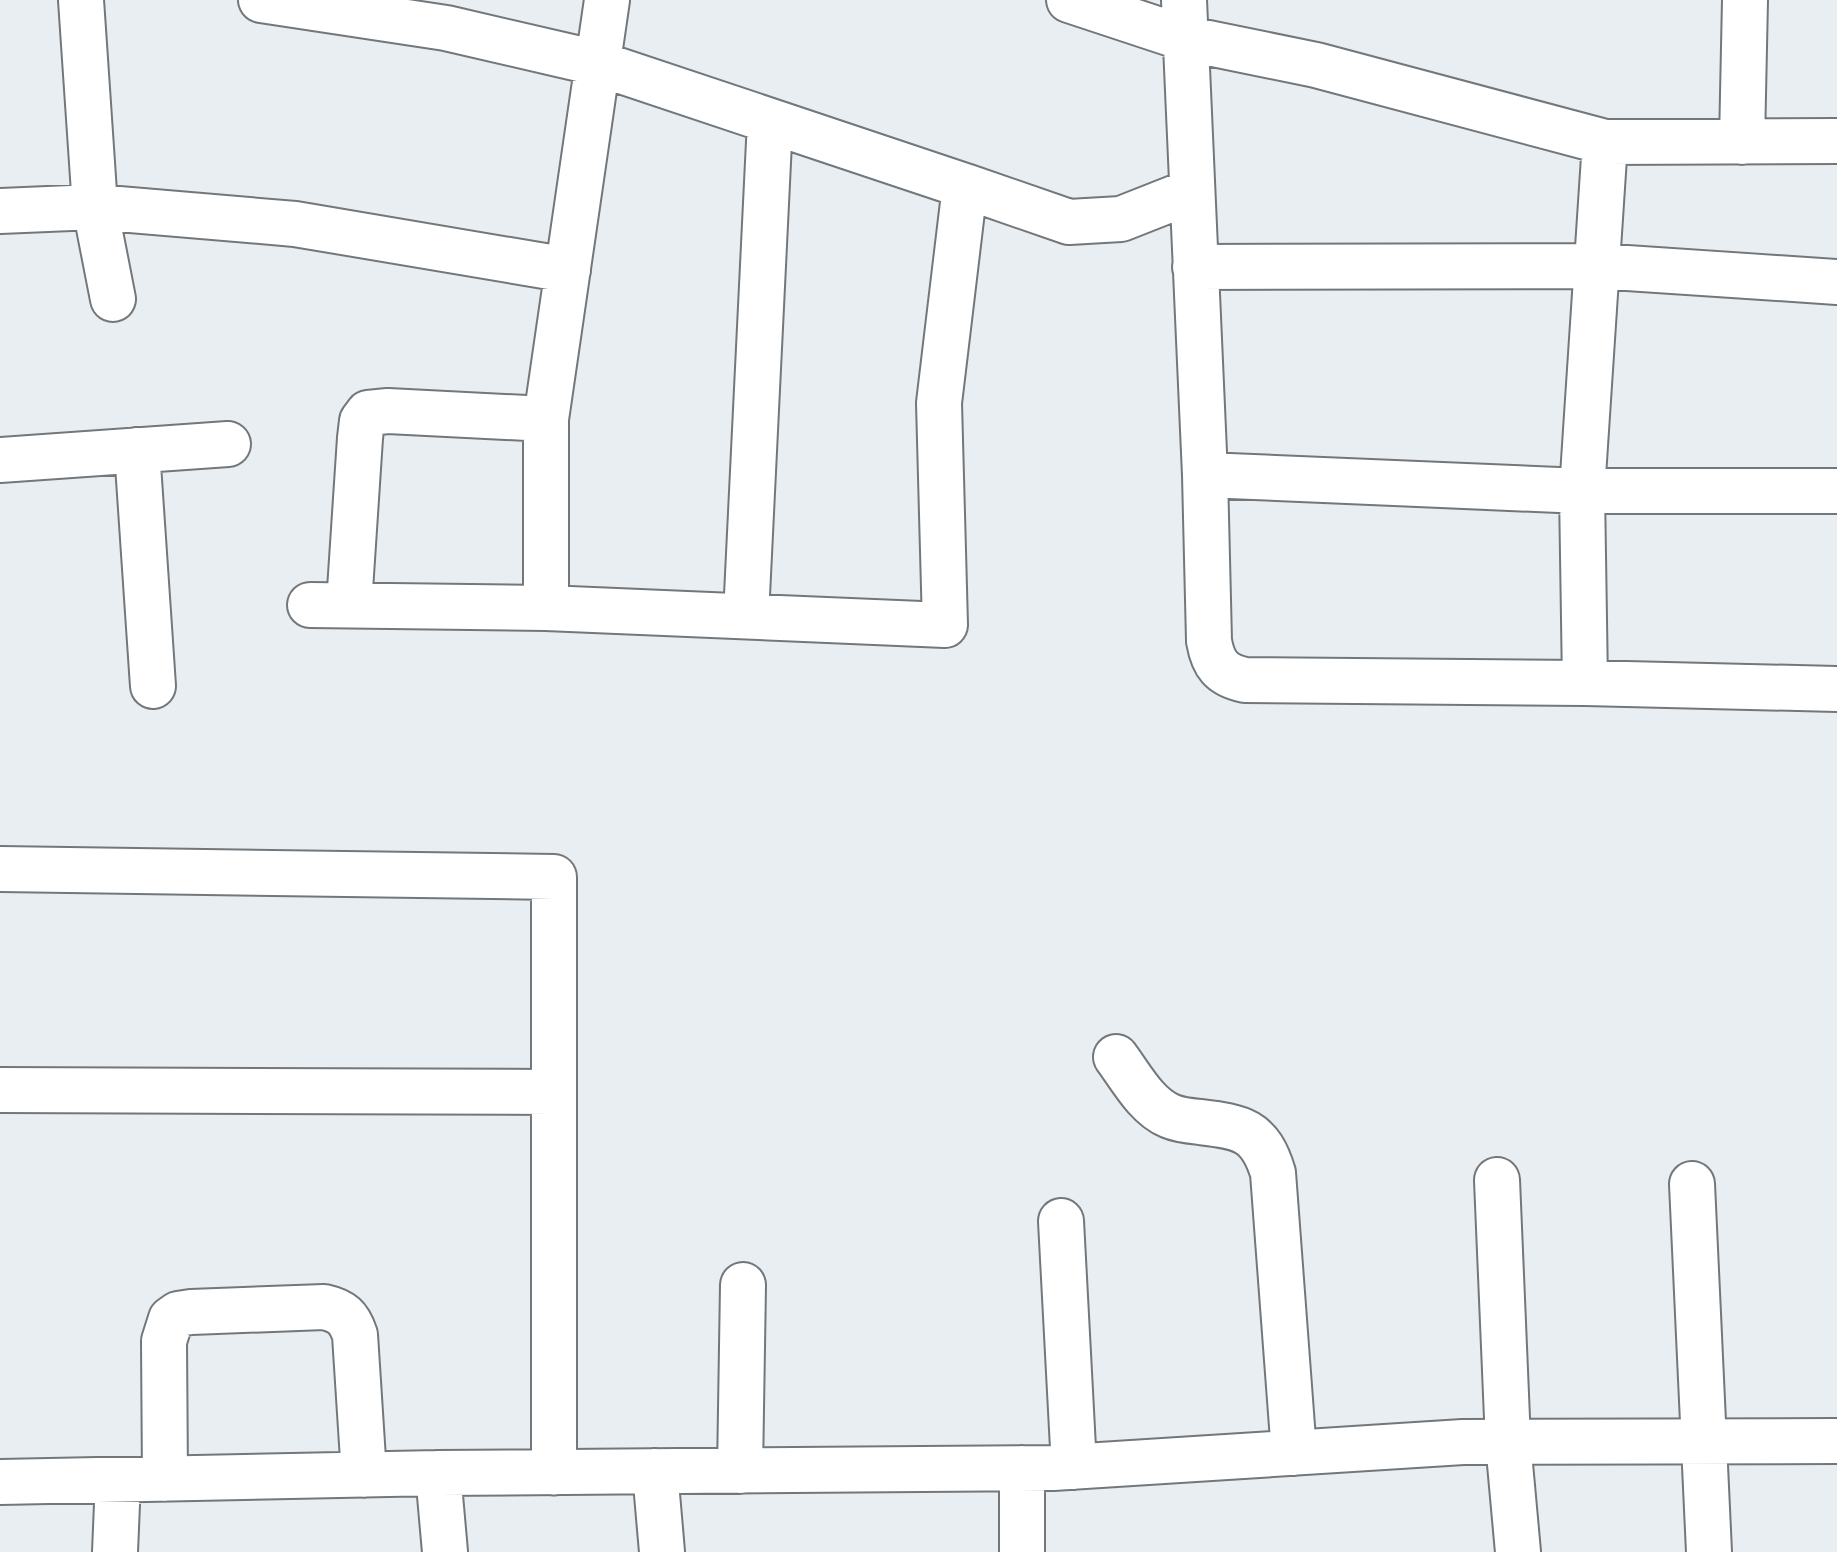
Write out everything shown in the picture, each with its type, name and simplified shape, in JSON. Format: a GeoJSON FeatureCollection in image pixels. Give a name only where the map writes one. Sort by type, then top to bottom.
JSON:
{"type":"FeatureCollection","features":[{"type":"Feature","properties":{"kind":"street"},"geometry":{"type":"LineString","coordinates":[[81,0],[95,207],[113,299]]}},
{"type":"Feature","properties":{"kind":"street"},"geometry":{"type":"LineString","coordinates":[[261,0],[446,28],[597,63],[1069,222],[1121,219],[1192,191]]}},
{"type":"Feature","properties":{"kind":"street"},"geometry":{"type":"LineString","coordinates":[[546,608],[546,419],[607,0]]}},
{"type":"Feature","properties":{"kind":"street"},"geometry":{"type":"LineString","coordinates":[[1069,0],[1184,19],[1316,65],[1605,142],[1837,141]]}},
{"type":"Feature","properties":{"kind":"street"},"geometry":{"type":"LineString","coordinates":[[1742,142],[1745,0]]}},
{"type":"Feature","properties":{"kind":"street"},"geometry":{"type":"LineString","coordinates":[[1184,19],[1205,475],[1209,641],[1211,656],[1219,669],[1229,676],[1245,680],[1837,689]]}},
{"type":"Feature","properties":{"kind":"street"},"geometry":{"type":"LineString","coordinates":[[746,616],[770,121]]}},
{"type":"Feature","properties":{"kind":"street"},"geometry":{"type":"LineString","coordinates":[[1585,683],[1582,491],[1605,142]]}},
{"type":"Feature","properties":{"kind":"street"},"geometry":{"type":"LineString","coordinates":[[546,419],[377,410],[368,413],[362,421],[330,605],[546,608],[945,625],[939,403],[965,186]]}},
{"type":"Feature","properties":{"kind":"street"},"geometry":{"type":"LineString","coordinates":[[0,211],[95,207],[295,224],[568,270]]}},
{"type":"Feature","properties":{"kind":"street"},"geometry":{"type":"LineString","coordinates":[[1195,267],[1597,266],[1837,282]]}},
{"type":"Feature","properties":{"kind":"street"},"geometry":{"type":"LineString","coordinates":[[0,460],[228,444]]}},
{"type":"Feature","properties":{"kind":"street"},"geometry":{"type":"LineString","coordinates":[[137,450],[153,686]]}},
{"type":"Feature","properties":{"kind":"street"},"geometry":{"type":"LineString","coordinates":[[1205,475],[1582,491],[1837,491]]}},
{"type":"Feature","properties":{"kind":"street"},"geometry":{"type":"LineString","coordinates":[[0,869],[554,877],[554,1473]]}},
{"type":"Feature","properties":{"kind":"street"},"geometry":{"type":"LineString","coordinates":[[1116,1057],[1158,1109],[1179,1119],[1244,1131],[1258,1140],[1267,1152],[1273,1173],[1294,1453]]}},
{"type":"Feature","properties":{"kind":"street"},"geometry":{"type":"LineString","coordinates":[[0,1090],[554,1092]]}},
{"type":"Feature","properties":{"kind":"street"},"geometry":{"type":"LineString","coordinates":[[1497,1180],[1508,1442],[1518,1552]]}},
{"type":"Feature","properties":{"kind":"street"},"geometry":{"type":"LineString","coordinates":[[1692,1184],[1709,1552]]}},
{"type":"Feature","properties":{"kind":"street"},"geometry":{"type":"LineString","coordinates":[[1061,1221],[1074,1467]]}},
{"type":"Feature","properties":{"kind":"street"},"geometry":{"type":"LineString","coordinates":[[740,1471],[743,1285]]}},
{"type":"Feature","properties":{"kind":"street"},"geometry":{"type":"LineString","coordinates":[[165,1479],[164,1341],[171,1319],[178,1314],[191,1312],[324,1307],[345,1315],[355,1335],[364,1475]]}},
{"type":"Feature","properties":{"kind":"street"},"geometry":{"type":"LineString","coordinates":[[0,1482],[438,1473],[1074,1467],[1463,1442],[1837,1441]]}},
{"type":"Feature","properties":{"kind":"street"},"geometry":{"type":"LineString","coordinates":[[1022,1468],[1022,1552]]}},
{"type":"Feature","properties":{"kind":"street"},"geometry":{"type":"LineString","coordinates":[[655,1471],[662,1552]]}},
{"type":"Feature","properties":{"kind":"street"},"geometry":{"type":"LineString","coordinates":[[438,1473],[445,1552]]}},
{"type":"Feature","properties":{"kind":"street"},"geometry":{"type":"LineString","coordinates":[[115,1552],[118,1480]]}}]}
